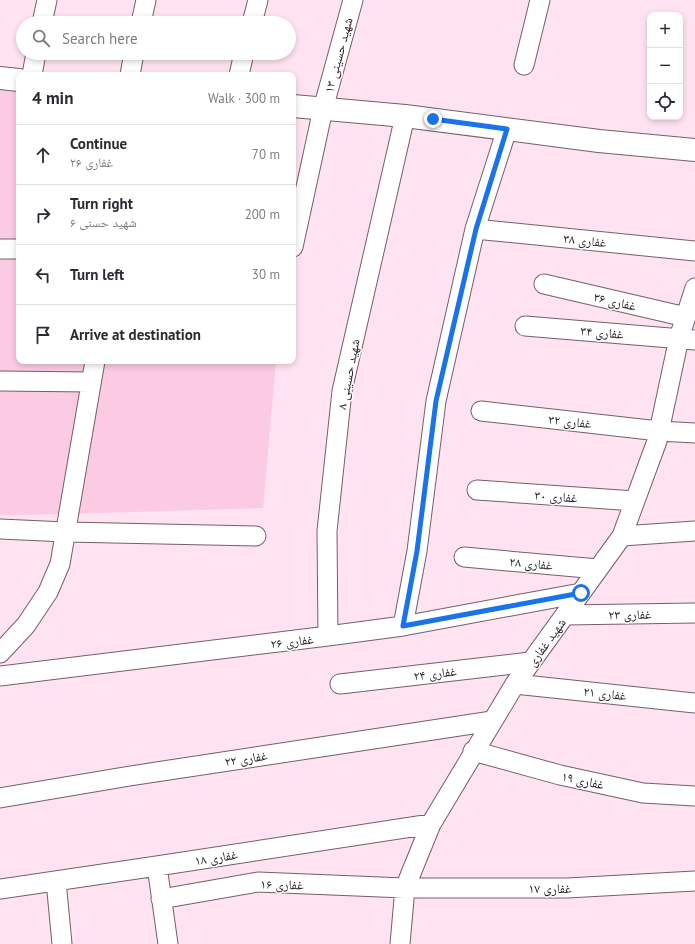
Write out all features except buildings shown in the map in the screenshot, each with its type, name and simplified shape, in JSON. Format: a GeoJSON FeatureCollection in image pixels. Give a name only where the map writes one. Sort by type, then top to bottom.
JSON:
{"type":"FeatureCollection","features":[{"type":"Feature","properties":{"kind":"street"},"geometry":{"type":"LineString","coordinates":[[44,16],[47,0]]}},
{"type":"Feature","properties":{"kind":"street"},"geometry":{"type":"LineString","coordinates":[[143,16],[146,0]]}},
{"type":"Feature","properties":{"kind":"street"},"geometry":{"type":"LineString","coordinates":[[254,16],[258,0]]}},
{"type":"Feature","properties":{"kind":"street","name":"شهید حسینی ۱۳"},"geometry":{"type":"LineString","coordinates":[[296,233],[323,109],[353,0]]}},
{"type":"Feature","properties":{"kind":"street"},"geometry":{"type":"LineString","coordinates":[[524,65],[540,0]]}},
{"type":"Feature","properties":{"kind":"street"},"geometry":{"type":"LineString","coordinates":[[33,72],[35,60]]}},
{"type":"Feature","properties":{"kind":"street"},"geometry":{"type":"LineString","coordinates":[[131,72],[133,60]]}},
{"type":"Feature","properties":{"kind":"street"},"geometry":{"type":"LineString","coordinates":[[240,72],[242,60]]}},
{"type":"Feature","properties":{"kind":"street"},"geometry":{"type":"LineString","coordinates":[[0,78],[16,80]]}},
{"type":"Feature","properties":{"kind":"street"},"geometry":{"type":"LineString","coordinates":[[296,106],[405,116],[599,141],[695,150]]}},
{"type":"Feature","properties":{"kind":"street","name":"شهید حسینی ۸"},"geometry":{"type":"LineString","coordinates":[[328,636],[327,531],[342,391],[405,116]]}},
{"type":"Feature","properties":{"kind":"street"},"geometry":{"type":"LineString","coordinates":[[403,626],[417,551],[436,401],[476,229],[507,129]]}},
{"type":"Feature","properties":{"kind":"street","name":"غفاری ۳۸"},"geometry":{"type":"LineString","coordinates":[[476,229],[695,251]]}},
{"type":"Feature","properties":{"kind":"street"},"geometry":{"type":"LineString","coordinates":[[0,249],[16,249]]}},
{"type":"Feature","properties":{"kind":"street","name":"غفاری ۳۶"},"geometry":{"type":"LineString","coordinates":[[544,284],[686,317]]}},
{"type":"Feature","properties":{"kind":"street","name":"شهید غفاری"},"geometry":{"type":"LineString","coordinates":[[400,944],[405,888],[431,824],[515,684],[622,536],[657,441],[687,339],[686,317],[695,288]]}},
{"type":"Feature","properties":{"kind":"street","name":"غفاری ۳۴"},"geometry":{"type":"LineString","coordinates":[[525,326],[687,339]]}},
{"type":"Feature","properties":{"kind":"street"},"geometry":{"type":"LineString","coordinates":[[0,652],[26,625],[48,592],[60,564],[94,364]]}},
{"type":"Feature","properties":{"kind":"street"},"geometry":{"type":"LineString","coordinates":[[0,380],[91,382]]}},
{"type":"Feature","properties":{"kind":"street","name":"غفاری ۳۲"},"geometry":{"type":"LineString","coordinates":[[481,411],[659,431],[695,433]]}},
{"type":"Feature","properties":{"kind":"street","name":"غفاری ۳۰"},"geometry":{"type":"LineString","coordinates":[[477,490],[635,501]]}},
{"type":"Feature","properties":{"kind":"street"},"geometry":{"type":"LineString","coordinates":[[0,529],[256,536]]}},
{"type":"Feature","properties":{"kind":"street"},"geometry":{"type":"LineString","coordinates":[[622,536],[695,531]]}},
{"type":"Feature","properties":{"kind":"street","name":"غفاری ۲۸"},"geometry":{"type":"LineString","coordinates":[[464,557],[598,569]]}},
{"type":"Feature","properties":{"kind":"street","name":"غفاری ۲۶"},"geometry":{"type":"LineString","coordinates":[[0,676],[403,626],[581,593]]}},
{"type":"Feature","properties":{"kind":"street","name":"غفاری ۲۳"},"geometry":{"type":"LineString","coordinates":[[565,615],[695,613]]}},
{"type":"Feature","properties":{"kind":"street","name":"غفاری ۲۴"},"geometry":{"type":"LineString","coordinates":[[340,684],[530,662]]}},
{"type":"Feature","properties":{"kind":"street","name":"غفاری ۲۱"},"geometry":{"type":"LineString","coordinates":[[515,684],[695,702]]}},
{"type":"Feature","properties":{"kind":"street","name":"غفاری ۲۲"},"geometry":{"type":"LineString","coordinates":[[0,798],[130,776],[492,721]]}},
{"type":"Feature","properties":{"kind":"street","name":"غفاری ۱۹"},"geometry":{"type":"LineString","coordinates":[[474,751],[560,775],[636,791],[695,796]]}},
{"type":"Feature","properties":{"kind":"street","name":"غفاری ۱۸"},"geometry":{"type":"LineString","coordinates":[[0,889],[431,824]]}},
{"type":"Feature","properties":{"kind":"street"},"geometry":{"type":"LineString","coordinates":[[157,866],[168,944]]}},
{"type":"Feature","properties":{"kind":"street"},"geometry":{"type":"LineString","coordinates":[[56,881],[62,944]]}},
{"type":"Feature","properties":{"kind":"street","name":"غفاری ۱۷"},"geometry":{"type":"LineString","coordinates":[[405,888],[567,888],[695,881]]}},
{"type":"Feature","properties":{"kind":"street","name":"غفاری ۱۶"},"geometry":{"type":"LineString","coordinates":[[161,899],[258,882],[405,888]]}},
{"type":"Feature","properties":{"kind":"shaded area"},"geometry":{"type":"Polygon","coordinates":[[[0,89],[16,91],[16,364],[276,364],[263,508],[0,515],[0,89]]]}},
{"type":"Feature","properties":{"kind":"route"},"geometry":{"type":"LineString","coordinates":[[433,119],[507,129],[476,229],[436,401],[417,551],[403,626],[581,593]]}}]}
